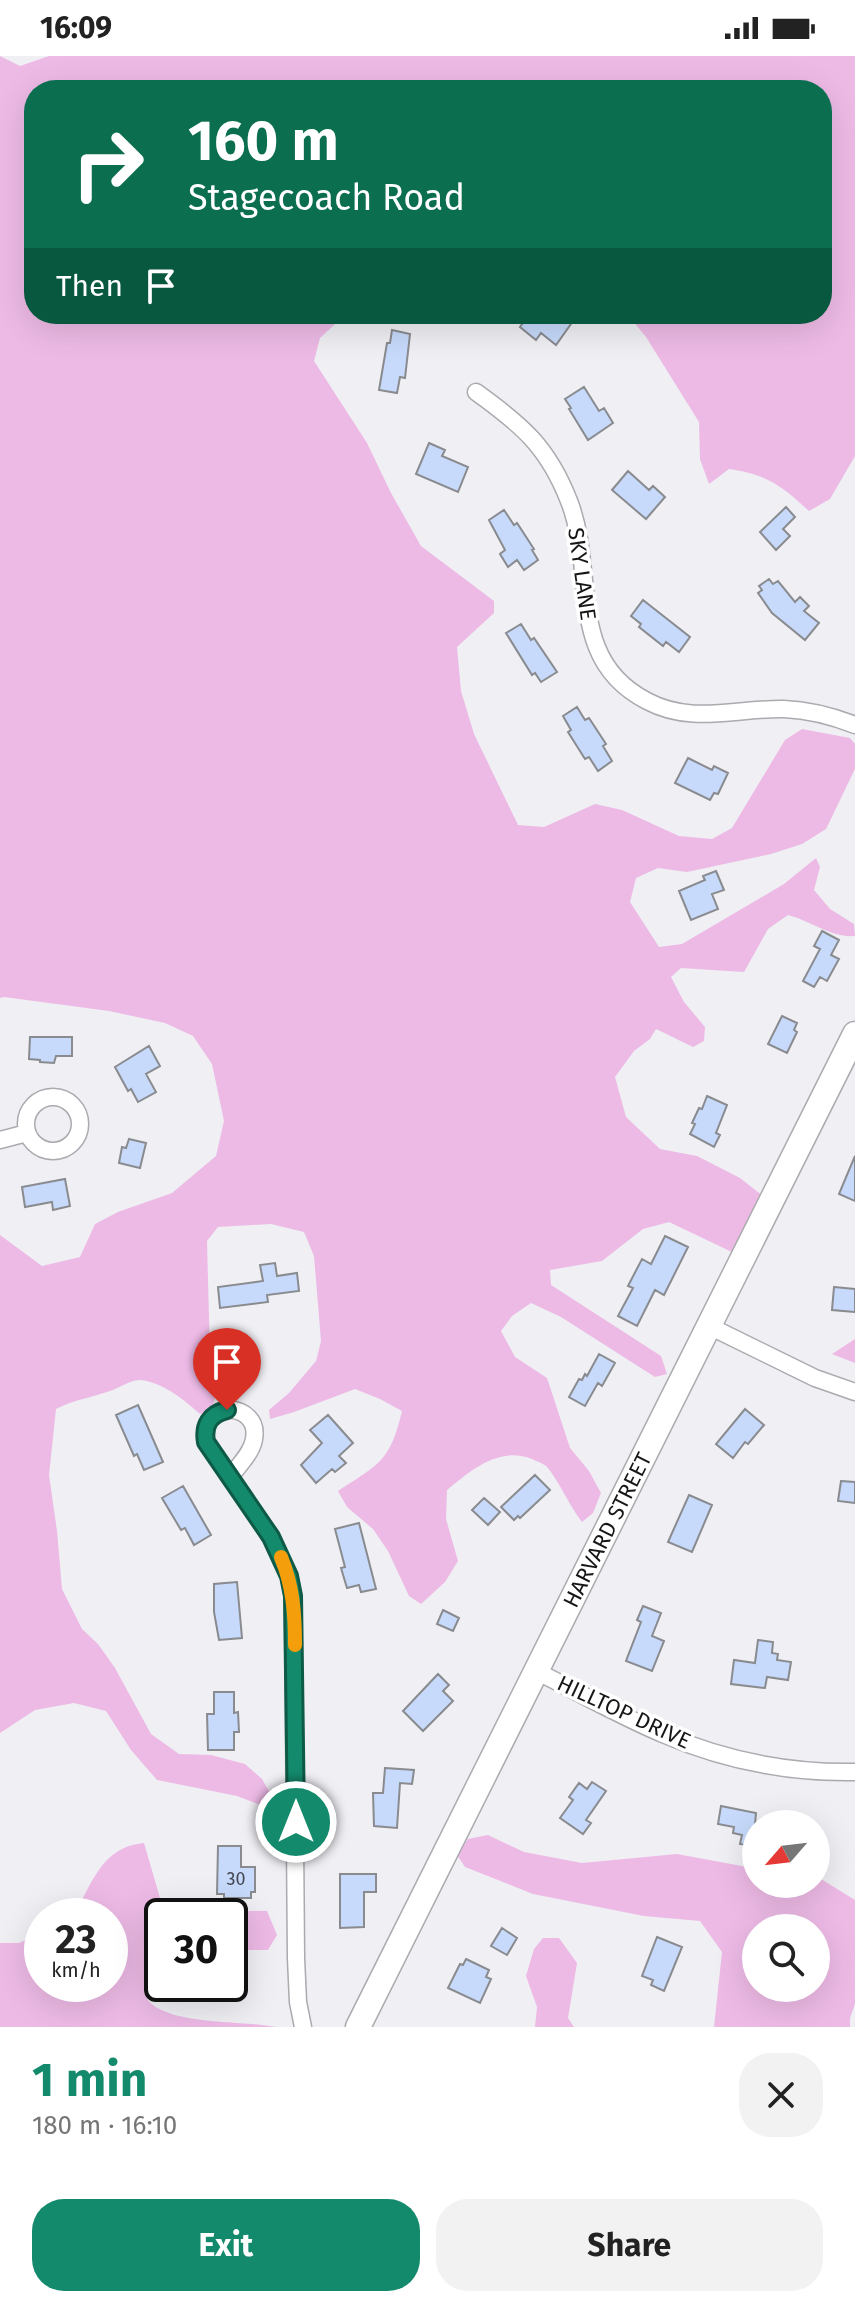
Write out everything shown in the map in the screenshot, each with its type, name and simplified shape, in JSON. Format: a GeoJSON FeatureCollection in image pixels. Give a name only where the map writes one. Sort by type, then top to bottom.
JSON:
{"type":"FeatureCollection","features":[{"type":"Feature","properties":{"kind":"main road","name":"HARVARD STREET"},"geometry":{"type":"LineString","coordinates":[[358,2027],[855,1034]]}},
{"type":"Feature","properties":{"kind":"street","name":"SKY LANE"},"geometry":{"type":"LineString","coordinates":[[476,392],[516,421],[548,458],[560,480],[578,528],[587,618],[592,637],[611,674],[626,688],[644,700],[676,713],[692,715],[782,709],[822,715],[855,725]]}},
{"type":"Feature","properties":{"kind":"street"},"geometry":{"type":"LineString","coordinates":[[0,1140],[27,1133]]}},
{"type":"Feature","properties":{"kind":"street"},"geometry":{"type":"LineString","coordinates":[[709,1326],[815,1378],[855,1392]]}},
{"type":"Feature","properties":{"kind":"street"},"geometry":{"type":"LineString","coordinates":[[230,1477],[271,1537],[289,1576],[293,1596],[296,1958],[298,2002],[303,2027]]}},
{"type":"Feature","properties":{"kind":"street","name":"HILLTOP DRIVE"},"geometry":{"type":"LineString","coordinates":[[536,1671],[663,1735],[719,1753],[801,1771],[855,1772]]}},
{"type":"Feature","properties":{"kind":"shaded area"},"geometry":{"type":"Polygon","coordinates":[[[0,56],[20,66],[49,56],[855,56],[855,456],[830,499],[809,511],[782,488],[753,474],[729,469],[709,484],[700,459],[699,422],[635,324],[832,324],[832,80],[24,80],[24,324],[335,324],[320,338],[314,361],[367,443],[421,546],[494,601],[494,613],[457,647],[461,691],[474,734],[518,825],[544,827],[595,804],[622,810],[679,836],[712,839],[732,828],[785,740],[802,729],[850,738],[855,744],[855,769],[826,829],[802,844],[687,872],[658,868],[636,878],[630,902],[659,947],[682,944],[784,884],[816,858],[820,867],[814,890],[830,909],[854,924],[855,936],[830,932],[788,915],[768,929],[744,972],[681,968],[671,977],[684,1002],[705,1027],[704,1041],[693,1047],[656,1029],[650,1039],[634,1051],[615,1077],[626,1117],[660,1149],[697,1156],[740,1178],[763,1196],[734,1253],[669,1222],[643,1229],[602,1261],[550,1270],[551,1285],[661,1356],[667,1374],[655,1377],[561,1317],[531,1303],[512,1316],[501,1331],[515,1357],[547,1378],[570,1448],[589,1471],[601,1493],[593,1513],[582,1522],[548,1468],[532,1459],[508,1456],[486,1462],[447,1490],[446,1519],[458,1561],[445,1582],[421,1604],[409,1596],[388,1551],[373,1529],[347,1507],[338,1491],[381,1460],[393,1441],[402,1411],[355,1389],[270,1419],[269,1410],[289,1393],[316,1361],[321,1341],[314,1256],[304,1232],[271,1224],[218,1227],[207,1241],[210,1355],[218,1387],[211,1412],[200,1414],[165,1388],[140,1380],[56,1409],[49,1475],[62,1589],[82,1629],[98,1644],[115,1668],[151,1734],[179,1754],[211,1755],[245,1764],[262,1779],[274,1800],[263,1806],[237,1796],[157,1780],[131,1750],[106,1711],[74,1703],[35,1710],[0,1733],[0,1235],[42,1266],[80,1257],[95,1224],[118,1212],[172,1193],[216,1156],[224,1121],[212,1064],[193,1036],[165,1023],[109,1011],[0,998],[0,56]]]}},
{"type":"Feature","properties":{"kind":"shaded area"},"geometry":{"type":"Polygon","coordinates":[[[855,1339],[855,1363],[832,1354],[855,1339]]]}},
{"type":"Feature","properties":{"kind":"shaded area"},"geometry":{"type":"Polygon","coordinates":[[[488,1835],[524,1852],[582,1863],[677,1854],[742,1866],[742,1898],[830,1898],[830,1885],[855,1900],[855,2004],[850,2027],[714,2027],[722,1952],[700,1921],[644,1916],[533,1894],[465,1867],[457,1855],[468,1839],[488,1835]]]}},
{"type":"Feature","properties":{"kind":"shaded area"},"geometry":{"type":"Polygon","coordinates":[[[144,1843],[160,1898],[144,1898],[144,2002],[163,2011],[202,2020],[276,2027],[0,2027],[0,1943],[24,1941],[24,2002],[128,2002],[128,1898],[83,1898],[107,1860],[131,1845],[144,1843]]]}},
{"type":"Feature","properties":{"kind":"shaded area"},"geometry":{"type":"Polygon","coordinates":[[[248,1911],[267,1911],[277,1935],[268,1950],[248,1950],[248,1911]]]}},
{"type":"Feature","properties":{"kind":"shaded area"},"geometry":{"type":"Polygon","coordinates":[[[543,1938],[559,1938],[577,1963],[568,2018],[574,2027],[535,2027],[537,2007],[526,1976],[534,1949],[543,1938]]]}},
{"type":"Feature","properties":{"kind":"building"},"geometry":{"type":"Polygon","coordinates":[[[522,324],[571,324],[556,345],[541,333],[536,340],[520,327],[522,324]]]}},
{"type":"Feature","properties":{"kind":"building"},"geometry":{"type":"Polygon","coordinates":[[[392,330],[410,334],[405,378],[400,377],[397,393],[379,390],[392,330]]]}},
{"type":"Feature","properties":{"kind":"building"},"geometry":{"type":"Polygon","coordinates":[[[584,387],[599,411],[604,408],[613,423],[588,440],[565,399],[584,387]]]}},
{"type":"Feature","properties":{"kind":"building"},"geometry":{"type":"Polygon","coordinates":[[[429,443],[445,450],[442,456],[468,467],[458,492],[416,474],[429,443]]]}},
{"type":"Feature","properties":{"kind":"building"},"geometry":{"type":"Polygon","coordinates":[[[628,471],[649,490],[653,486],[665,497],[646,519],[612,490],[628,471]]]}},
{"type":"Feature","properties":{"kind":"building"},"geometry":{"type":"Polygon","coordinates":[[[786,507],[795,517],[783,529],[790,536],[776,550],[760,532],[786,507]]]}},
{"type":"Feature","properties":{"kind":"building"},"geometry":{"type":"Polygon","coordinates":[[[504,510],[514,525],[517,523],[538,560],[524,570],[517,560],[508,567],[500,554],[505,550],[489,520],[504,510]]]}},
{"type":"Feature","properties":{"kind":"building"},"geometry":{"type":"Polygon","coordinates":[[[769,579],[773,584],[778,581],[795,602],[800,597],[809,606],[804,611],[819,623],[805,640],[772,613],[758,593],[762,590],[759,586],[769,579]]]}},
{"type":"Feature","properties":{"kind":"building"},"geometry":{"type":"Polygon","coordinates":[[[643,600],[690,637],[679,652],[666,642],[663,646],[639,627],[641,624],[631,616],[643,600]]]}},
{"type":"Feature","properties":{"kind":"building"},"geometry":{"type":"Polygon","coordinates":[[[521,624],[557,672],[541,682],[535,673],[532,675],[506,633],[521,624]]]}},
{"type":"Feature","properties":{"kind":"building"},"geometry":{"type":"Polygon","coordinates":[[[577,707],[585,720],[589,718],[606,744],[603,746],[612,761],[598,771],[589,757],[585,759],[568,732],[571,730],[563,716],[577,707]]]}},
{"type":"Feature","properties":{"kind":"building"},"geometry":{"type":"Polygon","coordinates":[[[688,758],[712,770],[714,766],[728,773],[718,794],[714,793],[710,800],[675,783],[688,758]]]}},
{"type":"Feature","properties":{"kind":"building"},"geometry":{"type":"Polygon","coordinates":[[[716,871],[724,890],[712,894],[718,909],[691,920],[679,891],[705,880],[703,876],[716,871]]]}},
{"type":"Feature","properties":{"kind":"building"},"geometry":{"type":"Polygon","coordinates":[[[822,931],[839,940],[831,955],[839,959],[827,981],[820,977],[814,987],[803,981],[820,949],[814,946],[822,931]]]}},
{"type":"Feature","properties":{"kind":"building"},"geometry":{"type":"Polygon","coordinates":[[[782,1016],[797,1023],[794,1030],[797,1032],[787,1053],[768,1044],[782,1016]]]}},
{"type":"Feature","properties":{"kind":"building"},"geometry":{"type":"Polygon","coordinates":[[[30,1037],[72,1037],[72,1056],[56,1056],[54,1063],[29,1059],[30,1037]]]}},
{"type":"Feature","properties":{"kind":"building"},"geometry":{"type":"Polygon","coordinates":[[[149,1046],[160,1066],[146,1074],[156,1092],[138,1102],[115,1067],[149,1046]]]}},
{"type":"Feature","properties":{"kind":"building"},"geometry":{"type":"Polygon","coordinates":[[[707,1096],[727,1105],[714,1147],[690,1134],[695,1124],[692,1123],[707,1096]]]}},
{"type":"Feature","properties":{"kind":"building"},"geometry":{"type":"Polygon","coordinates":[[[129,1139],[146,1143],[140,1168],[119,1163],[122,1147],[126,1148],[129,1139]]]}},
{"type":"Feature","properties":{"kind":"building"},"geometry":{"type":"Polygon","coordinates":[[[855,1156],[855,1201],[839,1194],[855,1156]]]}},
{"type":"Feature","properties":{"kind":"building"},"geometry":{"type":"Polygon","coordinates":[[[65,1179],[70,1206],[53,1210],[52,1202],[25,1207],[22,1187],[65,1179]]]}},
{"type":"Feature","properties":{"kind":"building"},"geometry":{"type":"Polygon","coordinates":[[[665,1236],[688,1247],[664,1295],[655,1290],[637,1326],[618,1316],[633,1288],[628,1286],[642,1259],[651,1264],[665,1236]]]}},
{"type":"Feature","properties":{"kind":"building"},"geometry":{"type":"Polygon","coordinates":[[[275,1263],[277,1276],[297,1273],[299,1291],[267,1295],[268,1302],[220,1308],[218,1287],[263,1281],[260,1265],[275,1263]]]}},
{"type":"Feature","properties":{"kind":"building"},"geometry":{"type":"Polygon","coordinates":[[[834,1287],[855,1289],[855,1312],[832,1310],[834,1287]]]}},
{"type":"Feature","properties":{"kind":"building"},"geometry":{"type":"Polygon","coordinates":[[[599,1354],[615,1363],[602,1386],[598,1383],[585,1406],[569,1397],[579,1379],[582,1380],[585,1374],[587,1376],[599,1354]]]}},
{"type":"Feature","properties":{"kind":"building"},"geometry":{"type":"Polygon","coordinates":[[[138,1405],[163,1462],[144,1470],[137,1454],[134,1456],[116,1415],[138,1405]]]}},
{"type":"Feature","properties":{"kind":"building"},"geometry":{"type":"Polygon","coordinates":[[[745,1409],[764,1425],[733,1458],[716,1444],[745,1409]]]}},
{"type":"Feature","properties":{"kind":"building"},"geometry":{"type":"Polygon","coordinates":[[[328,1415],[353,1443],[339,1456],[346,1463],[335,1472],[332,1469],[316,1483],[301,1465],[322,1443],[310,1430],[328,1415]]]}},
{"type":"Feature","properties":{"kind":"building"},"geometry":{"type":"Polygon","coordinates":[[[535,1475],[550,1490],[514,1520],[501,1507],[535,1475]]]}},
{"type":"Feature","properties":{"kind":"building"},"geometry":{"type":"Polygon","coordinates":[[[841,1481],[855,1482],[855,1503],[838,1501],[841,1481]]]}},
{"type":"Feature","properties":{"kind":"building"},"geometry":{"type":"Polygon","coordinates":[[[183,1486],[211,1535],[194,1545],[162,1498],[183,1486]]]}},
{"type":"Feature","properties":{"kind":"building"},"geometry":{"type":"Polygon","coordinates":[[[689,1495],[712,1505],[692,1552],[668,1542],[689,1495]]]}},
{"type":"Feature","properties":{"kind":"building"},"geometry":{"type":"Polygon","coordinates":[[[484,1498],[500,1512],[488,1525],[472,1510],[484,1498]]]}},
{"type":"Feature","properties":{"kind":"building"},"geometry":{"type":"Polygon","coordinates":[[[359,1523],[376,1589],[361,1592],[359,1585],[347,1588],[335,1529],[359,1523]]]}},
{"type":"Feature","properties":{"kind":"building"},"geometry":{"type":"Polygon","coordinates":[[[237,1582],[242,1638],[219,1640],[214,1612],[214,1584],[237,1582]]]}},
{"type":"Feature","properties":{"kind":"building"},"geometry":{"type":"Polygon","coordinates":[[[643,1606],[661,1613],[652,1636],[664,1641],[652,1671],[626,1661],[641,1622],[637,1620],[643,1606]]]}},
{"type":"Feature","properties":{"kind":"building"},"geometry":{"type":"Polygon","coordinates":[[[443,1610],[459,1618],[453,1631],[437,1624],[443,1610]]]}},
{"type":"Feature","properties":{"kind":"building"},"geometry":{"type":"Polygon","coordinates":[[[758,1640],[773,1642],[772,1653],[778,1654],[777,1660],[791,1662],[788,1680],[767,1677],[765,1688],[731,1684],[734,1660],[755,1663],[758,1640]]]}},
{"type":"Feature","properties":{"kind":"building"},"geometry":{"type":"Polygon","coordinates":[[[438,1674],[449,1685],[443,1691],[453,1701],[423,1731],[403,1711],[438,1674]]]}},
{"type":"Feature","properties":{"kind":"building"},"geometry":{"type":"Polygon","coordinates":[[[214,1692],[234,1692],[234,1713],[238,1712],[239,1732],[234,1732],[234,1750],[208,1750],[207,1714],[214,1714],[214,1692]]]}},
{"type":"Feature","properties":{"kind":"building"},"geometry":{"type":"Polygon","coordinates":[[[385,1768],[414,1770],[412,1784],[400,1783],[397,1828],[374,1826],[373,1793],[383,1793],[385,1768]]]}},
{"type":"Feature","properties":{"kind":"building"},"geometry":{"type":"Polygon","coordinates":[[[592,1782],[606,1791],[586,1820],[591,1823],[583,1834],[560,1818],[573,1800],[569,1797],[579,1783],[587,1789],[592,1782]]]}},
{"type":"Feature","properties":{"kind":"building"},"geometry":{"type":"Polygon","coordinates":[[[721,1806],[742,1810],[742,1835],[733,1833],[734,1827],[718,1824],[721,1806]]]}},
{"type":"Feature","properties":{"kind":"building"},"geometry":{"type":"Polygon","coordinates":[[[218,1846],[241,1846],[241,1867],[255,1867],[255,1892],[251,1892],[251,1898],[224,1898],[224,1894],[217,1894],[218,1846]]]}},
{"type":"Feature","properties":{"kind":"building"},"geometry":{"type":"Polygon","coordinates":[[[340,1874],[376,1874],[376,1892],[364,1892],[364,1927],[340,1928],[340,1874]]]}},
{"type":"Feature","properties":{"kind":"building"},"geometry":{"type":"Polygon","coordinates":[[[502,1928],[517,1938],[507,1955],[491,1946],[502,1928]]]}},
{"type":"Feature","properties":{"kind":"building"},"geometry":{"type":"Polygon","coordinates":[[[657,1937],[682,1947],[664,1991],[651,1985],[653,1980],[642,1976],[657,1937]]]}},
{"type":"Feature","properties":{"kind":"building"},"geometry":{"type":"Polygon","coordinates":[[[466,1959],[489,1970],[486,1977],[491,1979],[480,2003],[448,1988],[460,1964],[463,1965],[466,1959]]]}},
{"type":"Feature","properties":{"kind":"slow traffic"},"geometry":{"type":"LineString","coordinates":[[281,1557],[293,1596],[295,1645]]}},
{"type":"Feature","properties":{"kind":"route"},"geometry":{"type":"LineString","coordinates":[[227,1410],[213,1415],[207,1423],[206,1442],[271,1537],[289,1576],[293,1596],[296,1822]]}}]}
